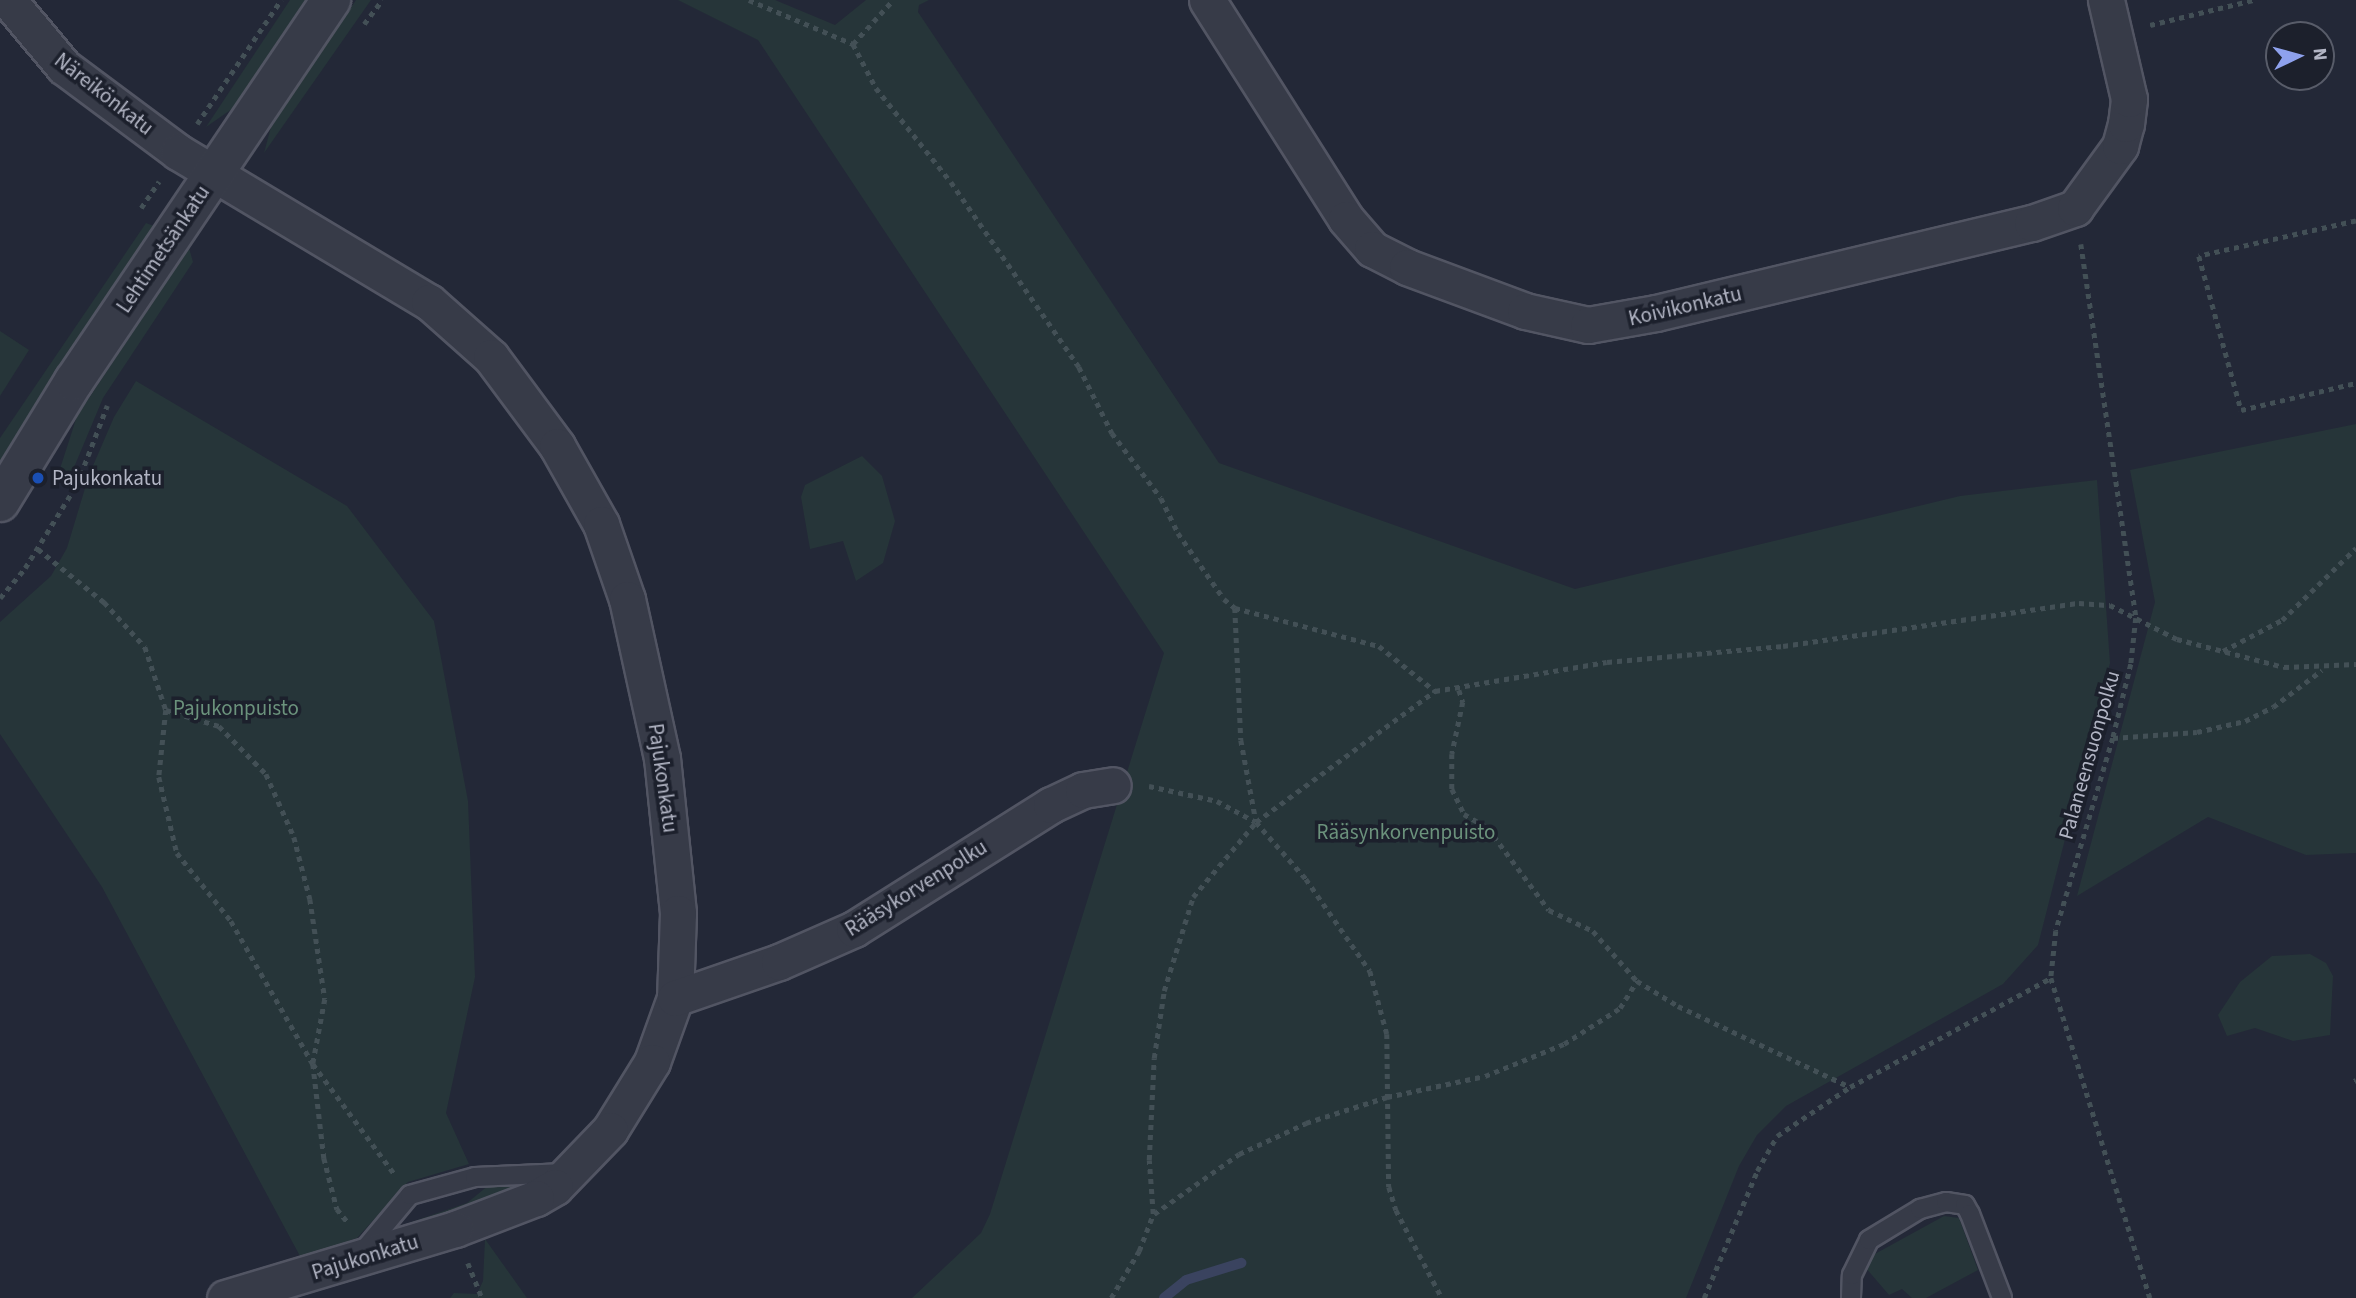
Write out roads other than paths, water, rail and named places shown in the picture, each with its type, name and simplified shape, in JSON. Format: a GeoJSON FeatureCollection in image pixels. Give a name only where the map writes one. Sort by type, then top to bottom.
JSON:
{"type":"FeatureCollection","features":[{"type":"Feature","properties":{"kind":"street","name":"Näreikönkatu"},"geometry":{"type":"LineString","coordinates":[[8,0],[64,67],[178,152],[215,172]]}},
{"type":"Feature","properties":{"kind":"street","name":"Lehtimetsänkatu"},"geometry":{"type":"LineString","coordinates":[[0,502],[74,381],[331,0]]}},
{"type":"Feature","properties":{"kind":"street","name":"Koivikonkatu"},"geometry":{"type":"LineString","coordinates":[[1207,0],[1346,219],[1372,249],[1455,286],[1568,322],[1606,324],[2050,219],[2076,208],[2114,155],[2126,124],[2129,99],[2106,0]]}},
{"type":"Feature","properties":{"kind":"street","name":"Pajukonkatu"},"geometry":{"type":"LineString","coordinates":[[215,172],[371,265],[468,334],[528,402],[578,479],[601,524],[627,599],[657,732],[678,913],[675,999],[652,1062],[629,1101],[569,1173],[536,1198],[225,1298]]}},
{"type":"Feature","properties":{"kind":"street","name":"Rääsykorvenpolku"},"geometry":{"type":"LineString","coordinates":[[675,999],[779,962],[854,929],[1051,805],[1083,790],[1114,785]]}},
{"type":"Feature","properties":{"kind":"lane"},"geometry":{"type":"LineString","coordinates":[[362,1252],[410,1195],[475,1177],[569,1173]]}},
{"type":"Feature","properties":{"kind":"lane"},"geometry":{"type":"LineString","coordinates":[[1851,1298],[1852,1275],[1869,1240],[1920,1209],[1946,1202],[1965,1205],[2002,1298]]}},
{"type":"Feature","properties":{"kind":"waterway"},"geometry":{"type":"LineString","coordinates":[[1164,1298],[1186,1280],[1241,1263]]}},
{"type":"Feature","properties":{"kind":"place","name":"Pajukonkatu"},"geometry":{"type":"Point","coordinates":[38,478]}},
{"type":"Feature","properties":{"kind":"park label","name":"Pajukonpuisto"},"geometry":{"type":"Point","coordinates":[236,708]}},
{"type":"Feature","properties":{"kind":"park label","name":"Rääsynkorvenpuisto"},"geometry":{"type":"Point","coordinates":[1406,832]}}]}
